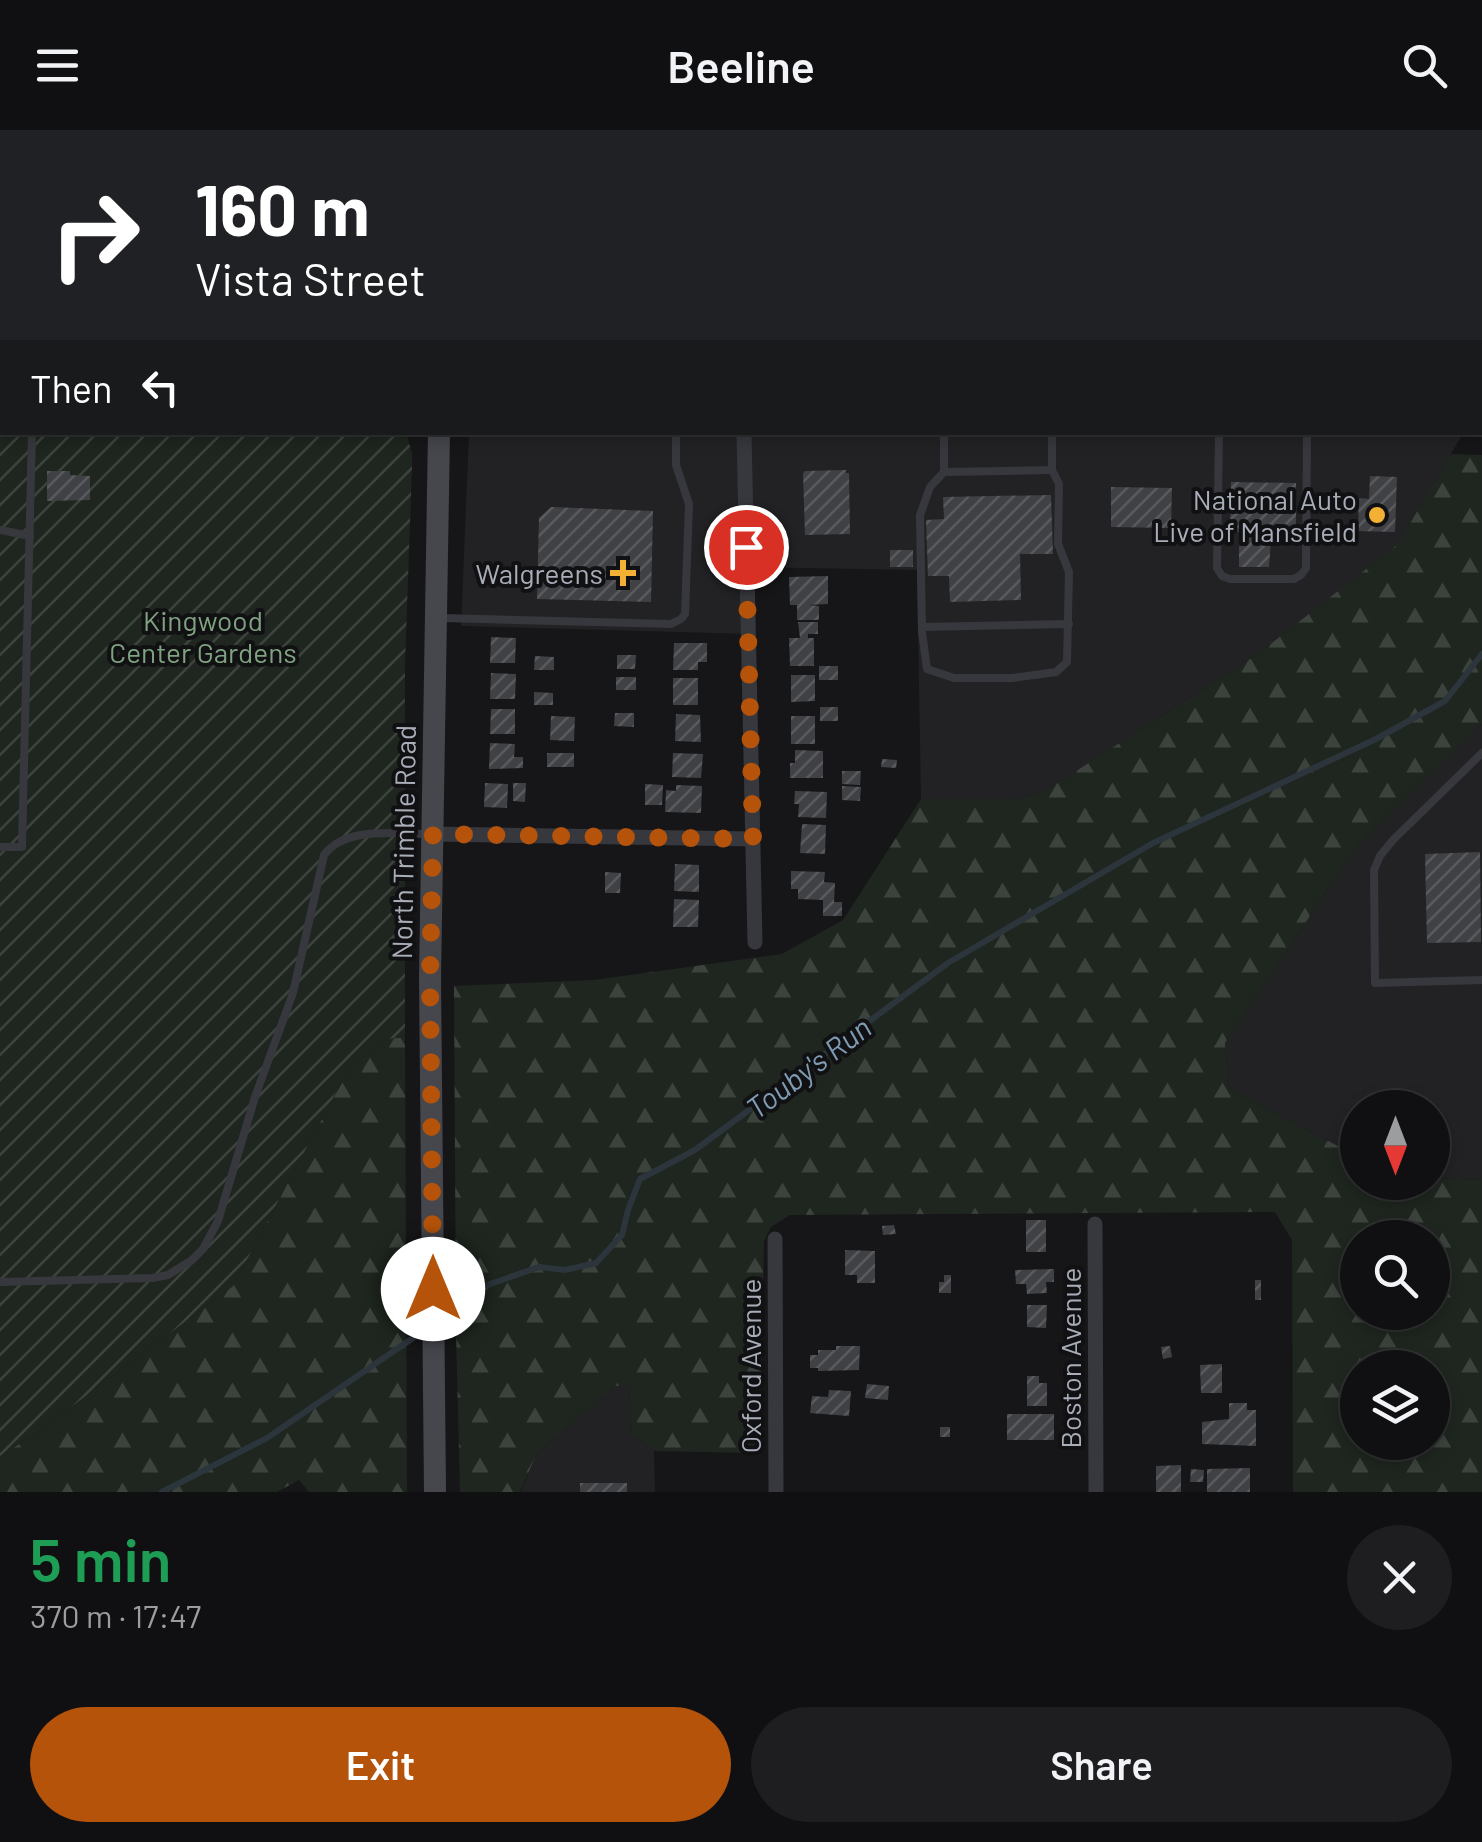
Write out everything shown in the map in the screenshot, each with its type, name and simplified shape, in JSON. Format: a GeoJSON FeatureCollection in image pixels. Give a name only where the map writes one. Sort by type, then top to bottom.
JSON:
{"type":"FeatureCollection","features":[{"type":"Feature","properties":{"kind":"main road","name":"North Trimble Road"},"geometry":{"type":"LineString","coordinates":[[435,1492],[430,978],[439,435]]}},
{"type":"Feature","properties":{"kind":"street"},"geometry":{"type":"LineString","coordinates":[[744,435],[755,942]]}},
{"type":"Feature","properties":{"kind":"street"},"geometry":{"type":"LineString","coordinates":[[433,834],[753,839]]}},
{"type":"Feature","properties":{"kind":"street","name":"Boston Avenue"},"geometry":{"type":"LineString","coordinates":[[1094,1224],[1096,1492]]}},
{"type":"Feature","properties":{"kind":"street","name":"Oxford Avenue"},"geometry":{"type":"LineString","coordinates":[[774,1239],[776,1492]]}},
{"type":"Feature","properties":{"kind":"lane"},"geometry":{"type":"LineString","coordinates":[[0,847],[22,847],[32,435]]}},
{"type":"Feature","properties":{"kind":"lane"},"geometry":{"type":"LineString","coordinates":[[437,618],[671,624],[681,619],[685,614],[689,504],[676,464],[676,435]]}},
{"type":"Feature","properties":{"kind":"lane"},"geometry":{"type":"LineString","coordinates":[[944,435],[944,472],[930,488],[920,515],[922,628],[928,670],[954,678],[1012,678],[1056,672],[1067,662],[1068,572],[1058,544],[1059,484],[1052,470],[1052,435]]}},
{"type":"Feature","properties":{"kind":"lane"},"geometry":{"type":"LineString","coordinates":[[1218,435],[1217,568],[1222,576],[1230,578],[1294,579],[1306,568],[1307,435]]}},
{"type":"Feature","properties":{"kind":"lane"},"geometry":{"type":"LineString","coordinates":[[944,472],[1052,470]]}},
{"type":"Feature","properties":{"kind":"lane"},"geometry":{"type":"LineString","coordinates":[[0,530],[30,536]]}},
{"type":"Feature","properties":{"kind":"lane"},"geometry":{"type":"LineString","coordinates":[[922,628],[1068,624]]}},
{"type":"Feature","properties":{"kind":"lane"},"geometry":{"type":"LineString","coordinates":[[1482,753],[1394,840],[1374,870],[1375,983],[1482,980]]}},
{"type":"Feature","properties":{"kind":"lane"},"geometry":{"type":"LineString","coordinates":[[0,1282],[152,1278],[192,1260],[211,1236],[225,1204],[254,1097],[293,993],[324,855],[339,841],[352,836],[433,834]]}},
{"type":"Feature","properties":{"kind":"shaded area"},"geometry":{"type":"Polygon","coordinates":[[[469,435],[1462,435],[1399,544],[1258,654],[1045,791],[1018,799],[921,799],[917,570],[748,567],[749,634],[461,626],[469,435]]]}},
{"type":"Feature","properties":{"kind":"shaded area"},"geometry":{"type":"Polygon","coordinates":[[[1482,724],[1482,1180],[1450,1179],[1450,1090],[1340,1090],[1340,1147],[1229,1089],[1225,1043],[1354,850],[1482,724]]]}},
{"type":"Feature","properties":{"kind":"shaded area"},"geometry":{"type":"Polygon","coordinates":[[[629,1384],[632,1433],[654,1451],[655,1492],[521,1492],[537,1453],[616,1386],[629,1384]]]}},
{"type":"Feature","properties":{"kind":"green space","name":"Kingwood Center Gardens"},"geometry":{"type":"Polygon","coordinates":[[[0,435],[407,435],[412,465],[405,664],[405,1037],[387,1039],[349,1068],[233,1286],[0,1456],[0,435]]]}},
{"type":"Feature","properties":{"kind":"green space"},"geometry":{"type":"Polygon","coordinates":[[[1451,454],[1482,455],[1482,724],[1354,850],[1225,1043],[1229,1089],[1340,1147],[1340,1200],[1450,1200],[1450,1179],[1482,1180],[1482,1492],[1293,1492],[1292,1240],[1275,1212],[790,1215],[771,1227],[764,1241],[760,1432],[752,1453],[654,1451],[632,1433],[629,1385],[616,1386],[537,1453],[520,1492],[460,1492],[454,986],[594,980],[782,954],[843,920],[921,799],[1018,799],[1045,791],[1258,654],[1398,544],[1451,454]]]}},
{"type":"Feature","properties":{"kind":"green space"},"geometry":{"type":"Polygon","coordinates":[[[405,1037],[407,1492],[309,1492],[299,1480],[277,1492],[0,1492],[0,1456],[233,1286],[349,1068],[387,1039],[405,1037]]]}},
{"type":"Feature","properties":{"kind":"building"},"geometry":{"type":"Polygon","coordinates":[[[846,470],[850,534],[805,535],[803,473],[846,470]]]}},
{"type":"Feature","properties":{"kind":"building"},"geometry":{"type":"Polygon","coordinates":[[[47,471],[90,476],[90,500],[47,501],[47,471]]]}},
{"type":"Feature","properties":{"kind":"building","name":"National Auto Live of Mansfield"},"geometry":{"type":"Polygon","coordinates":[[[1370,476],[1397,477],[1395,532],[1358,531],[1359,498],[1369,499],[1370,476]]]}},
{"type":"Feature","properties":{"kind":"building"},"geometry":{"type":"Polygon","coordinates":[[[1231,482],[1296,483],[1296,534],[1286,534],[1286,540],[1271,540],[1269,567],[1239,567],[1239,546],[1247,546],[1247,540],[1241,540],[1241,532],[1230,532],[1231,482]]]}},
{"type":"Feature","properties":{"kind":"building"},"geometry":{"type":"Polygon","coordinates":[[[1111,487],[1172,488],[1171,528],[1111,527],[1111,487]]]}},
{"type":"Feature","properties":{"kind":"building"},"geometry":{"type":"Polygon","coordinates":[[[1051,495],[1053,554],[1020,554],[1021,600],[950,602],[949,576],[928,576],[926,520],[944,519],[943,497],[1051,495]]]}},
{"type":"Feature","properties":{"kind":"building","name":"Walgreens"},"geometry":{"type":"Polygon","coordinates":[[[551,507],[653,511],[651,602],[537,599],[539,518],[551,507]]]}},
{"type":"Feature","properties":{"kind":"building"},"geometry":{"type":"Polygon","coordinates":[[[890,550],[913,550],[913,567],[890,567],[890,550]]]}},
{"type":"Feature","properties":{"kind":"building"},"geometry":{"type":"Polygon","coordinates":[[[828,576],[828,604],[808,605],[819,606],[819,620],[797,620],[797,605],[790,605],[789,577],[828,576]]]}},
{"type":"Feature","properties":{"kind":"building"},"geometry":{"type":"Polygon","coordinates":[[[798,622],[818,622],[818,634],[808,634],[808,638],[814,638],[814,666],[790,666],[789,638],[800,638],[798,622]]]}},
{"type":"Feature","properties":{"kind":"building"},"geometry":{"type":"Polygon","coordinates":[[[491,637],[516,638],[515,663],[490,663],[491,637]]]}},
{"type":"Feature","properties":{"kind":"building"},"geometry":{"type":"Polygon","coordinates":[[[674,643],[707,643],[707,662],[698,662],[698,670],[673,670],[674,643]]]}},
{"type":"Feature","properties":{"kind":"building"},"geometry":{"type":"Polygon","coordinates":[[[617,655],[636,655],[635,669],[617,669],[617,655]]]}},
{"type":"Feature","properties":{"kind":"building"},"geometry":{"type":"Polygon","coordinates":[[[535,656],[554,657],[554,670],[534,670],[535,656]]]}},
{"type":"Feature","properties":{"kind":"building"},"geometry":{"type":"Polygon","coordinates":[[[819,666],[838,666],[838,680],[819,680],[819,666]]]}},
{"type":"Feature","properties":{"kind":"building"},"geometry":{"type":"Polygon","coordinates":[[[491,673],[516,674],[515,699],[490,699],[491,673]]]}},
{"type":"Feature","properties":{"kind":"building"},"geometry":{"type":"Polygon","coordinates":[[[791,675],[815,675],[815,701],[791,702],[791,675]]]}},
{"type":"Feature","properties":{"kind":"building"},"geometry":{"type":"Polygon","coordinates":[[[616,677],[636,677],[636,690],[616,690],[616,677]]]}},
{"type":"Feature","properties":{"kind":"building"},"geometry":{"type":"Polygon","coordinates":[[[673,678],[698,678],[698,705],[673,705],[673,678]]]}},
{"type":"Feature","properties":{"kind":"building"},"geometry":{"type":"Polygon","coordinates":[[[534,692],[553,693],[553,705],[534,705],[534,692]]]}},
{"type":"Feature","properties":{"kind":"building"},"geometry":{"type":"Polygon","coordinates":[[[820,707],[838,707],[838,721],[820,721],[820,707]]]}},
{"type":"Feature","properties":{"kind":"building"},"geometry":{"type":"Polygon","coordinates":[[[491,709],[515,709],[515,734],[490,734],[491,709]]]}},
{"type":"Feature","properties":{"kind":"building"},"geometry":{"type":"Polygon","coordinates":[[[615,713],[634,713],[634,727],[614,726],[615,713]]]}},
{"type":"Feature","properties":{"kind":"building"},"geometry":{"type":"Polygon","coordinates":[[[676,714],[700,715],[701,742],[675,741],[676,714]]]}},
{"type":"Feature","properties":{"kind":"building"},"geometry":{"type":"Polygon","coordinates":[[[551,716],[575,717],[574,741],[550,740],[551,716]]]}},
{"type":"Feature","properties":{"kind":"building"},"geometry":{"type":"Polygon","coordinates":[[[791,716],[815,716],[815,744],[791,744],[791,716]]]}},
{"type":"Feature","properties":{"kind":"building"},"geometry":{"type":"Polygon","coordinates":[[[490,743],[515,744],[514,757],[523,757],[523,768],[489,769],[490,743]]]}},
{"type":"Feature","properties":{"kind":"building"},"geometry":{"type":"Polygon","coordinates":[[[795,750],[823,751],[823,778],[790,778],[795,750]]]}},
{"type":"Feature","properties":{"kind":"building"},"geometry":{"type":"Polygon","coordinates":[[[547,753],[574,753],[574,767],[547,767],[547,753]]]}},
{"type":"Feature","properties":{"kind":"building"},"geometry":{"type":"Polygon","coordinates":[[[673,753],[703,754],[701,778],[672,777],[673,753]]]}},
{"type":"Feature","properties":{"kind":"building"},"geometry":{"type":"Polygon","coordinates":[[[882,759],[897,760],[896,768],[881,767],[882,759]]]}},
{"type":"Feature","properties":{"kind":"building"},"geometry":{"type":"Polygon","coordinates":[[[842,771],[861,771],[860,785],[842,784],[842,771]]]}},
{"type":"Feature","properties":{"kind":"building"},"geometry":{"type":"Polygon","coordinates":[[[485,783],[508,784],[507,808],[484,807],[485,783]]]}},
{"type":"Feature","properties":{"kind":"building"},"geometry":{"type":"Polygon","coordinates":[[[513,783],[526,783],[525,802],[513,801],[513,783]]]}},
{"type":"Feature","properties":{"kind":"building"},"geometry":{"type":"Polygon","coordinates":[[[645,784],[663,785],[662,805],[645,805],[645,784]]]}},
{"type":"Feature","properties":{"kind":"building"},"geometry":{"type":"Polygon","coordinates":[[[676,785],[702,786],[701,813],[665,812],[666,790],[676,791],[676,785]]]}},
{"type":"Feature","properties":{"kind":"building"},"geometry":{"type":"Polygon","coordinates":[[[842,786],[861,787],[860,801],[842,800],[842,786]]]}},
{"type":"Feature","properties":{"kind":"building"},"geometry":{"type":"Polygon","coordinates":[[[795,791],[827,792],[826,818],[798,817],[795,791]]]}},
{"type":"Feature","properties":{"kind":"building"},"geometry":{"type":"Polygon","coordinates":[[[802,824],[826,825],[825,854],[800,853],[802,824]]]}},
{"type":"Feature","properties":{"kind":"building"},"geometry":{"type":"Polygon","coordinates":[[[1480,852],[1481,942],[1427,943],[1425,854],[1480,852]]]}},
{"type":"Feature","properties":{"kind":"building"},"geometry":{"type":"Polygon","coordinates":[[[675,864],[699,865],[699,892],[674,891],[675,864]]]}},
{"type":"Feature","properties":{"kind":"building"},"geometry":{"type":"Polygon","coordinates":[[[791,871],[825,872],[824,882],[835,883],[834,902],[842,902],[842,916],[823,916],[823,900],[798,899],[798,889],[791,889],[791,871]]]}},
{"type":"Feature","properties":{"kind":"building"},"geometry":{"type":"Polygon","coordinates":[[[605,872],[621,873],[620,893],[605,893],[605,872]]]}},
{"type":"Feature","properties":{"kind":"building"},"geometry":{"type":"Polygon","coordinates":[[[674,899],[699,900],[698,927],[673,927],[674,899]]]}},
{"type":"Feature","properties":{"kind":"building"},"geometry":{"type":"Polygon","coordinates":[[[1026,1220],[1046,1220],[1046,1252],[1026,1252],[1026,1220]]]}},
{"type":"Feature","properties":{"kind":"building"},"geometry":{"type":"Polygon","coordinates":[[[894,1225],[896,1234],[883,1235],[882,1226],[894,1225]]]}},
{"type":"Feature","properties":{"kind":"building"},"geometry":{"type":"Polygon","coordinates":[[[845,1250],[875,1251],[875,1283],[857,1283],[857,1275],[845,1275],[845,1250]]]}},
{"type":"Feature","properties":{"kind":"building"},"geometry":{"type":"Polygon","coordinates":[[[1054,1269],[1054,1282],[1046,1282],[1047,1293],[1027,1294],[1026,1284],[1016,1284],[1015,1270],[1054,1269]]]}},
{"type":"Feature","properties":{"kind":"building"},"geometry":{"type":"Polygon","coordinates":[[[944,1275],[951,1275],[951,1293],[939,1293],[944,1275]]]}},
{"type":"Feature","properties":{"kind":"building"},"geometry":{"type":"Polygon","coordinates":[[[1255,1280],[1261,1280],[1261,1300],[1255,1300],[1255,1280]]]}},
{"type":"Feature","properties":{"kind":"building"},"geometry":{"type":"Polygon","coordinates":[[[1027,1305],[1047,1305],[1046,1328],[1027,1327],[1027,1305]]]}},
{"type":"Feature","properties":{"kind":"building"},"geometry":{"type":"Polygon","coordinates":[[[836,1346],[860,1346],[859,1370],[810,1368],[810,1355],[818,1355],[818,1350],[836,1350],[836,1346]]]}},
{"type":"Feature","properties":{"kind":"building"},"geometry":{"type":"Polygon","coordinates":[[[1170,1346],[1172,1357],[1163,1359],[1161,1347],[1170,1346]]]}},
{"type":"Feature","properties":{"kind":"building"},"geometry":{"type":"Polygon","coordinates":[[[1222,1364],[1222,1393],[1201,1393],[1200,1365],[1222,1364]]]}},
{"type":"Feature","properties":{"kind":"building"},"geometry":{"type":"Polygon","coordinates":[[[1027,1376],[1039,1376],[1039,1383],[1047,1383],[1047,1406],[1027,1406],[1027,1376]]]}},
{"type":"Feature","properties":{"kind":"building"},"geometry":{"type":"Polygon","coordinates":[[[867,1384],[889,1386],[888,1400],[865,1398],[867,1384]]]}},
{"type":"Feature","properties":{"kind":"building"},"geometry":{"type":"Polygon","coordinates":[[[829,1390],[851,1391],[849,1416],[810,1413],[812,1396],[828,1397],[829,1390]]]}},
{"type":"Feature","properties":{"kind":"building"},"geometry":{"type":"Polygon","coordinates":[[[1229,1403],[1247,1403],[1247,1410],[1256,1410],[1256,1446],[1202,1444],[1202,1422],[1229,1419],[1229,1403]]]}},
{"type":"Feature","properties":{"kind":"building"},"geometry":{"type":"Polygon","coordinates":[[[1007,1414],[1054,1414],[1054,1440],[1007,1440],[1007,1414]]]}},
{"type":"Feature","properties":{"kind":"building"},"geometry":{"type":"Polygon","coordinates":[[[940,1427],[950,1427],[950,1437],[940,1437],[940,1427]]]}},
{"type":"Feature","properties":{"kind":"building"},"geometry":{"type":"Polygon","coordinates":[[[1181,1465],[1181,1492],[1156,1492],[1156,1466],[1181,1465]]]}},
{"type":"Feature","properties":{"kind":"building"},"geometry":{"type":"Polygon","coordinates":[[[1250,1468],[1250,1492],[1207,1492],[1207,1469],[1250,1468]]]}},
{"type":"Feature","properties":{"kind":"building"},"geometry":{"type":"Polygon","coordinates":[[[1191,1469],[1204,1470],[1203,1482],[1190,1482],[1191,1469]]]}},
{"type":"Feature","properties":{"kind":"building"},"geometry":{"type":"Polygon","coordinates":[[[580,1483],[627,1483],[627,1492],[580,1492],[580,1483]]]}},
{"type":"Feature","properties":{"kind":"waterway","name":"Touby's Run"},"geometry":{"type":"LineString","coordinates":[[439,1320],[490,1284],[539,1267],[565,1270],[596,1263],[622,1235],[640,1179],[695,1150],[948,963],[1153,843],[1376,739],[1445,701],[1482,654]]}},
{"type":"Feature","properties":{"kind":"waterway","name":"Touby's Run"},"geometry":{"type":"LineString","coordinates":[[162,1492],[267,1438],[429,1327]]}},
{"type":"Feature","properties":{"kind":"place","name":"National Auto Live of Mansfield"},"geometry":{"type":"Point","coordinates":[1377,515]}},
{"type":"Feature","properties":{"kind":"place","name":"Walgreens"},"geometry":{"type":"Point","coordinates":[623,573]}},
{"type":"Feature","properties":{"kind":"route"},"geometry":{"type":"LineString","coordinates":[[433,1289],[433,834],[753,839],[746,547]]}}]}
